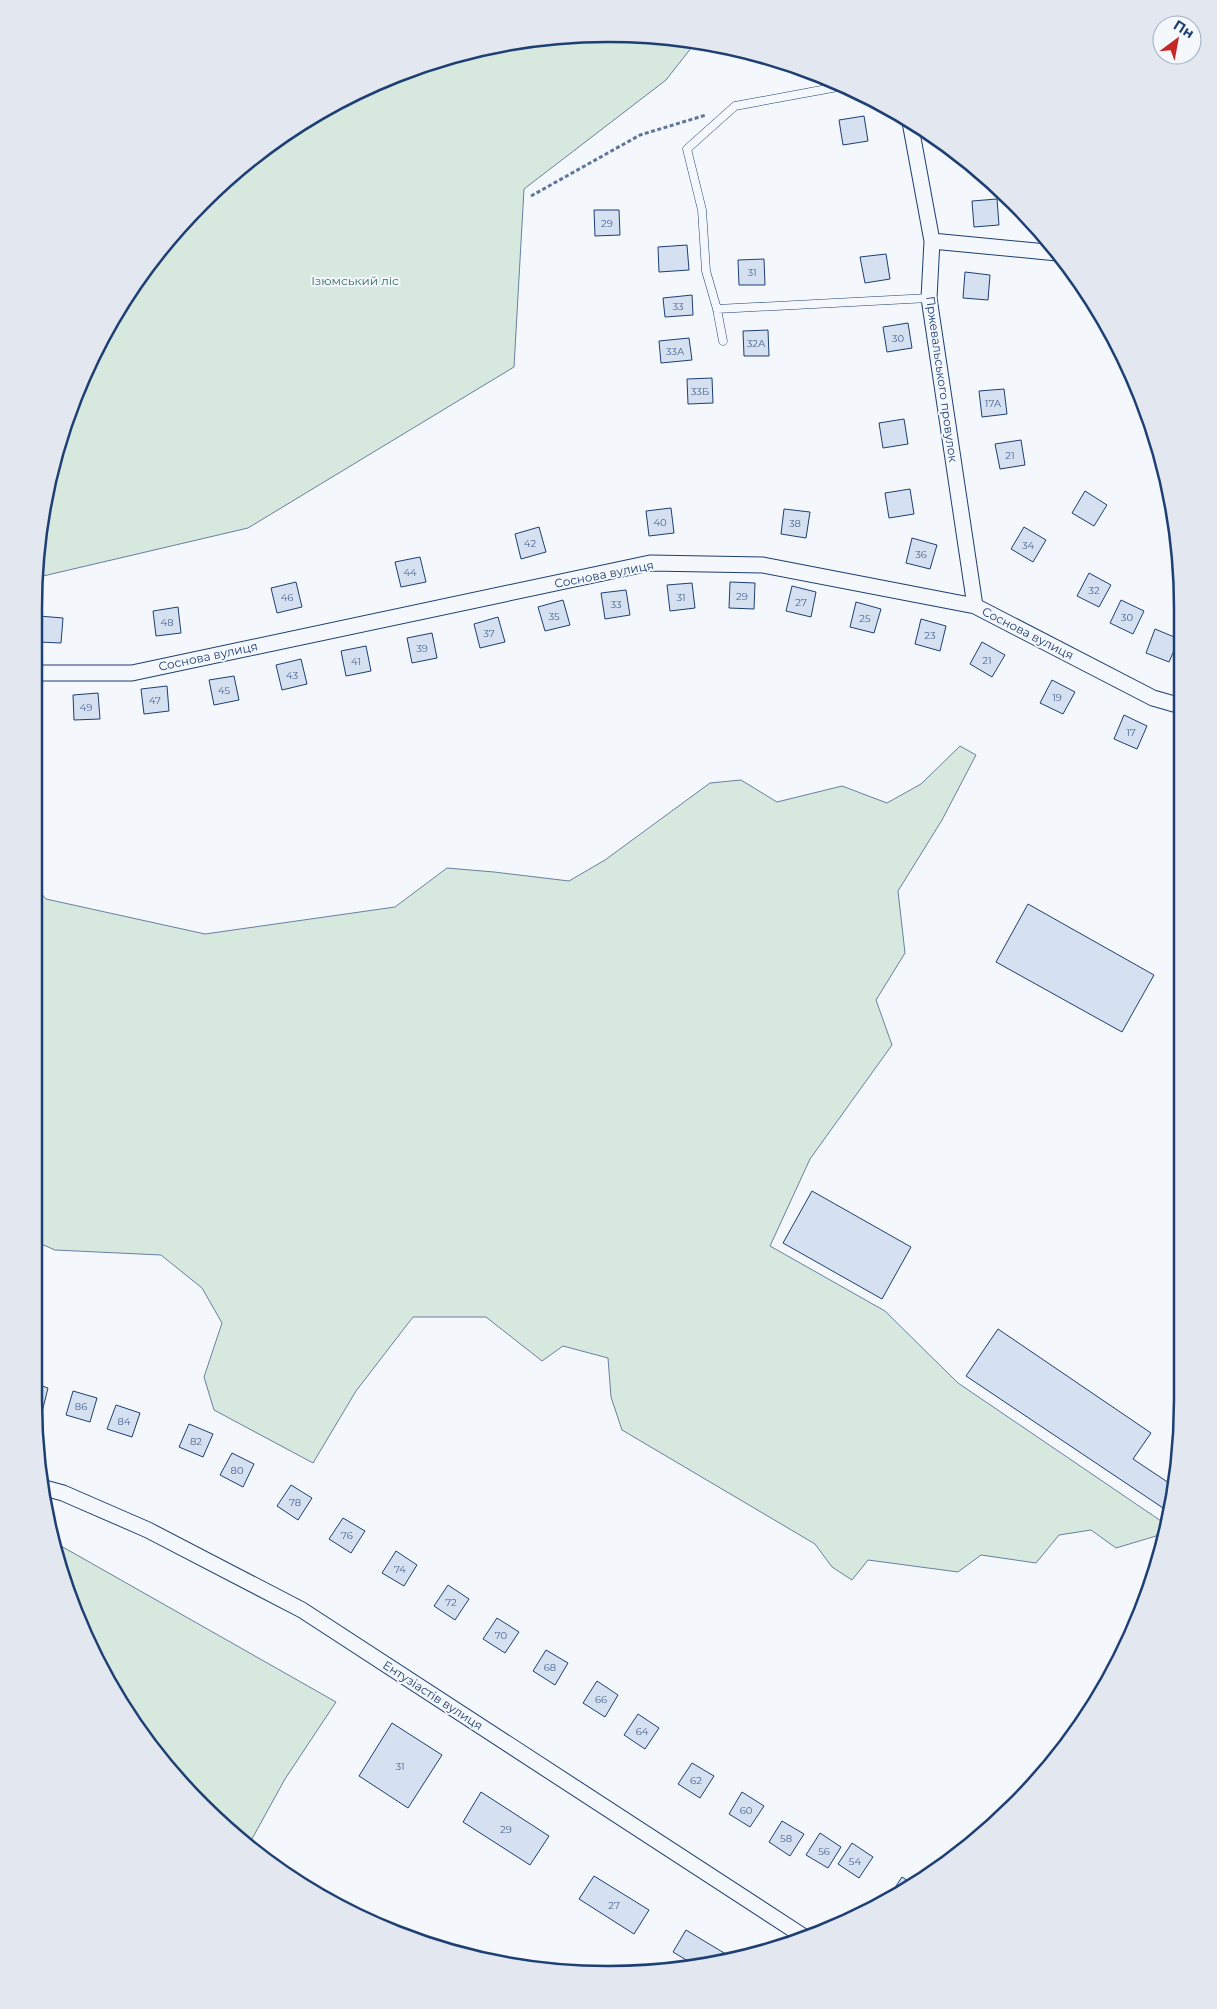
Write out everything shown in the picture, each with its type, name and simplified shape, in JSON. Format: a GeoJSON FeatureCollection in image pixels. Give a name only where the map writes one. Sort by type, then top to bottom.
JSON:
{"type":"FeatureCollection","features":[{"type":"Feature","properties":{"kind":"street","name":"Пржевальського провулок"},"geometry":{"type":"LineString","coordinates":[[912,131],[932,241],[929,298],[975,606]]}},
{"type":"Feature","properties":{"kind":"street"},"geometry":{"type":"LineString","coordinates":[[932,241],[1048,252]]}},
{"type":"Feature","properties":{"kind":"street","name":"Соснова вулиця"},"geometry":{"type":"LineString","coordinates":[[42,673],[132,673],[650,563],[763,565],[975,606],[1153,698],[1174,704]]}},
{"type":"Feature","properties":{"kind":"street","name":"Ентузіастів вулиця"},"geometry":{"type":"LineString","coordinates":[[49,1489],[63,1493],[148,1530],[302,1610],[798,1933]]}},
{"type":"Feature","properties":{"kind":"lane"},"geometry":{"type":"LineString","coordinates":[[723,341],[717,309],[706,271],[702,210],[687,149],[735,106],[830,88]]}},
{"type":"Feature","properties":{"kind":"lane"},"geometry":{"type":"LineString","coordinates":[[717,309],[929,298]]}},
{"type":"Feature","properties":{"kind":"path"},"geometry":{"type":"LineString","coordinates":[[531,196],[640,135],[707,115]]}},
{"type":"Feature","properties":{"kind":"green space","name":"Ізюмський ліс"},"geometry":{"type":"Polygon","coordinates":[[[608,42],[691,48],[666,80],[524,189],[514,367],[248,528],[44,576],[47,535],[53,498],[62,462],[86,392],[118,325],[159,264],[183,235],[235,183],[294,138],[358,101],[427,73],[498,53],[535,47],[608,42]]]}},
{"type":"Feature","properties":{"kind":"green space"},"geometry":{"type":"Polygon","coordinates":[[[960,746],[976,755],[942,820],[898,891],[905,953],[876,1000],[892,1045],[810,1159],[770,1246],[885,1311],[958,1383],[1161,1521],[1156,1536],[1116,1548],[1091,1530],[1059,1535],[1036,1563],[981,1555],[958,1572],[868,1560],[852,1580],[832,1567],[815,1544],[622,1430],[611,1397],[608,1358],[563,1346],[542,1361],[486,1317],[413,1317],[356,1391],[313,1463],[214,1410],[204,1377],[222,1323],[202,1288],[161,1255],[55,1250],[42,1244],[42,894],[46,899],[205,934],[395,907],[447,868],[569,881],[605,860],[710,783],[741,780],[777,802],[842,786],[887,803],[921,784],[960,746]]]}},
{"type":"Feature","properties":{"kind":"green space"},"geometry":{"type":"Polygon","coordinates":[[[62,1546],[336,1702],[285,1779],[252,1840],[208,1801],[159,1745],[118,1684],[86,1617],[62,1546]]]}},
{"type":"Feature","properties":{"kind":"building"},"geometry":{"type":"Polygon","coordinates":[[[864,116],[868,141],[843,145],[839,120],[864,116]]]}},
{"type":"Feature","properties":{"kind":"building"},"geometry":{"type":"Polygon","coordinates":[[[997,199],[999,225],[974,227],[972,201],[997,199]]]}},
{"type":"Feature","properties":{"kind":"building"},"geometry":{"type":"Polygon","coordinates":[[[594,210],[619,210],[620,235],[595,236],[594,210]]]}},
{"type":"Feature","properties":{"kind":"building"},"geometry":{"type":"Polygon","coordinates":[[[687,245],[689,270],[659,272],[658,247],[687,245]]]}},
{"type":"Feature","properties":{"kind":"building"},"geometry":{"type":"Polygon","coordinates":[[[886,254],[890,279],[865,283],[860,257],[886,254]]]}},
{"type":"Feature","properties":{"kind":"building"},"geometry":{"type":"Polygon","coordinates":[[[764,259],[765,285],[739,285],[738,260],[764,259]]]}},
{"type":"Feature","properties":{"kind":"building"},"geometry":{"type":"Polygon","coordinates":[[[965,272],[990,275],[988,300],[963,298],[965,272]]]}},
{"type":"Feature","properties":{"kind":"building"},"geometry":{"type":"Polygon","coordinates":[[[692,295],[693,315],[665,317],[663,298],[692,295]]]}},
{"type":"Feature","properties":{"kind":"building"},"geometry":{"type":"Polygon","coordinates":[[[908,323],[912,348],[887,352],[883,327],[908,323]]]}},
{"type":"Feature","properties":{"kind":"building"},"geometry":{"type":"Polygon","coordinates":[[[768,330],[769,356],[744,356],[743,331],[768,330]]]}},
{"type":"Feature","properties":{"kind":"building"},"geometry":{"type":"Polygon","coordinates":[[[689,338],[692,360],[661,363],[659,341],[689,338]]]}},
{"type":"Feature","properties":{"kind":"building"},"geometry":{"type":"Polygon","coordinates":[[[712,378],[713,403],[688,404],[687,379],[712,378]]]}},
{"type":"Feature","properties":{"kind":"building"},"geometry":{"type":"Polygon","coordinates":[[[1004,389],[1007,414],[982,417],[979,391],[1004,389]]]}},
{"type":"Feature","properties":{"kind":"building"},"geometry":{"type":"Polygon","coordinates":[[[904,419],[908,444],[883,448],[879,423],[904,419]]]}},
{"type":"Feature","properties":{"kind":"building"},"geometry":{"type":"Polygon","coordinates":[[[1021,440],[1025,465],[1000,469],[995,444],[1021,440]]]}},
{"type":"Feature","properties":{"kind":"building"},"geometry":{"type":"Polygon","coordinates":[[[910,489],[914,514],[889,518],[885,493],[910,489]]]}},
{"type":"Feature","properties":{"kind":"building"},"geometry":{"type":"Polygon","coordinates":[[[1085,491],[1107,505],[1094,526],[1072,513],[1085,491]]]}},
{"type":"Feature","properties":{"kind":"building"},"geometry":{"type":"Polygon","coordinates":[[[671,508],[674,533],[649,536],[646,511],[671,508]]]}},
{"type":"Feature","properties":{"kind":"building"},"geometry":{"type":"Polygon","coordinates":[[[784,509],[810,512],[806,538],[781,534],[784,509]]]}},
{"type":"Feature","properties":{"kind":"building"},"geometry":{"type":"Polygon","coordinates":[[[539,527],[546,552],[521,559],[515,534],[539,527]]]}},
{"type":"Feature","properties":{"kind":"building"},"geometry":{"type":"Polygon","coordinates":[[[1024,527],[1046,540],[1033,562],[1011,549],[1024,527]]]}},
{"type":"Feature","properties":{"kind":"building"},"geometry":{"type":"Polygon","coordinates":[[[912,538],[937,545],[930,569],[906,563],[912,538]]]}},
{"type":"Feature","properties":{"kind":"building"},"geometry":{"type":"Polygon","coordinates":[[[420,557],[426,582],[401,587],[395,562],[420,557]]]}},
{"type":"Feature","properties":{"kind":"building"},"geometry":{"type":"Polygon","coordinates":[[[1089,573],[1111,585],[1099,607],[1077,596],[1089,573]]]}},
{"type":"Feature","properties":{"kind":"building"},"geometry":{"type":"Polygon","coordinates":[[[296,582],[302,607],[277,613],[271,588],[296,582]]]}},
{"type":"Feature","properties":{"kind":"building"},"geometry":{"type":"Polygon","coordinates":[[[730,582],[755,583],[754,609],[729,608],[730,582]]]}},
{"type":"Feature","properties":{"kind":"building"},"geometry":{"type":"Polygon","coordinates":[[[692,583],[695,608],[670,611],[667,585],[692,583]]]}},
{"type":"Feature","properties":{"kind":"building"},"geometry":{"type":"Polygon","coordinates":[[[792,586],[816,592],[811,617],[786,611],[792,586]]]}},
{"type":"Feature","properties":{"kind":"building"},"geometry":{"type":"Polygon","coordinates":[[[626,590],[630,615],[605,619],[601,593],[626,590]]]}},
{"type":"Feature","properties":{"kind":"building"},"geometry":{"type":"Polygon","coordinates":[[[563,600],[570,625],[545,631],[538,607],[563,600]]]}},
{"type":"Feature","properties":{"kind":"building"},"geometry":{"type":"Polygon","coordinates":[[[1121,600],[1144,611],[1133,634],[1110,623],[1121,600]]]}},
{"type":"Feature","properties":{"kind":"building"},"geometry":{"type":"Polygon","coordinates":[[[856,602],[881,609],[874,633],[850,627],[856,602]]]}},
{"type":"Feature","properties":{"kind":"building"},"geometry":{"type":"Polygon","coordinates":[[[178,607],[181,633],[156,636],[153,611],[178,607]]]}},
{"type":"Feature","properties":{"kind":"building"},"geometry":{"type":"Polygon","coordinates":[[[42,616],[63,618],[61,643],[42,642],[42,616]]]}},
{"type":"Feature","properties":{"kind":"building"},"geometry":{"type":"Polygon","coordinates":[[[498,617],[505,642],[480,648],[474,624],[498,617]]]}},
{"type":"Feature","properties":{"kind":"building"},"geometry":{"type":"Polygon","coordinates":[[[921,619],[946,626],[940,651],[915,644],[921,619]]]}},
{"type":"Feature","properties":{"kind":"building"},"geometry":{"type":"Polygon","coordinates":[[[1155,629],[1174,637],[1174,650],[1169,662],[1146,653],[1155,629]]]}},
{"type":"Feature","properties":{"kind":"building"},"geometry":{"type":"Polygon","coordinates":[[[432,633],[437,658],[412,663],[407,638],[432,633]]]}},
{"type":"Feature","properties":{"kind":"building"},"geometry":{"type":"Polygon","coordinates":[[[982,642],[1005,655],[992,677],[970,664],[982,642]]]}},
{"type":"Feature","properties":{"kind":"building"},"geometry":{"type":"Polygon","coordinates":[[[366,646],[371,671],[346,676],[341,651],[366,646]]]}},
{"type":"Feature","properties":{"kind":"building"},"geometry":{"type":"Polygon","coordinates":[[[301,659],[307,684],[282,690],[276,665],[301,659]]]}},
{"type":"Feature","properties":{"kind":"building"},"geometry":{"type":"Polygon","coordinates":[[[234,676],[239,700],[214,705],[209,680],[234,676]]]}},
{"type":"Feature","properties":{"kind":"building"},"geometry":{"type":"Polygon","coordinates":[[[1052,680],[1075,692],[1063,714],[1040,703],[1052,680]]]}},
{"type":"Feature","properties":{"kind":"building"},"geometry":{"type":"Polygon","coordinates":[[[167,686],[169,711],[144,714],[141,689],[167,686]]]}},
{"type":"Feature","properties":{"kind":"building"},"geometry":{"type":"Polygon","coordinates":[[[98,693],[100,719],[74,720],[73,695],[98,693]]]}},
{"type":"Feature","properties":{"kind":"building"},"geometry":{"type":"Polygon","coordinates":[[[1124,715],[1147,726],[1137,749],[1114,739],[1124,715]]]}},
{"type":"Feature","properties":{"kind":"building"},"geometry":{"type":"Polygon","coordinates":[[[1028,904],[1154,975],[1122,1032],[996,962],[1028,904]]]}},
{"type":"Feature","properties":{"kind":"building"},"geometry":{"type":"Polygon","coordinates":[[[812,1191],[911,1247],[882,1299],[783,1243],[812,1191]]]}},
{"type":"Feature","properties":{"kind":"building"},"geometry":{"type":"Polygon","coordinates":[[[998,1329],[1151,1433],[1133,1459],[1169,1483],[1164,1509],[966,1376],[998,1329]]]}},
{"type":"Feature","properties":{"kind":"building"},"geometry":{"type":"Polygon","coordinates":[[[42,1386],[48,1388],[43,1410],[42,1386]]]}},
{"type":"Feature","properties":{"kind":"building"},"geometry":{"type":"Polygon","coordinates":[[[73,1391],[97,1398],[90,1422],[66,1415],[73,1391]]]}},
{"type":"Feature","properties":{"kind":"building"},"geometry":{"type":"Polygon","coordinates":[[[116,1405],[140,1413],[132,1437],[107,1429],[116,1405]]]}},
{"type":"Feature","properties":{"kind":"building"},"geometry":{"type":"Polygon","coordinates":[[[189,1424],[213,1434],[203,1457],[179,1447],[189,1424]]]}},
{"type":"Feature","properties":{"kind":"building"},"geometry":{"type":"Polygon","coordinates":[[[232,1453],[254,1464],[243,1487],[220,1475],[232,1453]]]}},
{"type":"Feature","properties":{"kind":"building"},"geometry":{"type":"Polygon","coordinates":[[[291,1485],[312,1498],[298,1520],[277,1506],[291,1485]]]}},
{"type":"Feature","properties":{"kind":"building"},"geometry":{"type":"Polygon","coordinates":[[[343,1518],[365,1531],[351,1553],[329,1539],[343,1518]]]}},
{"type":"Feature","properties":{"kind":"building"},"geometry":{"type":"Polygon","coordinates":[[[396,1551],[417,1565],[404,1586],[382,1573],[396,1551]]]}},
{"type":"Feature","properties":{"kind":"building"},"geometry":{"type":"Polygon","coordinates":[[[448,1585],[469,1599],[455,1620],[434,1606],[448,1585]]]}},
{"type":"Feature","properties":{"kind":"building"},"geometry":{"type":"Polygon","coordinates":[[[497,1618],[519,1632],[505,1653],[483,1639],[497,1618]]]}},
{"type":"Feature","properties":{"kind":"building"},"geometry":{"type":"Polygon","coordinates":[[[546,1650],[568,1663],[555,1685],[533,1671],[546,1650]]]}},
{"type":"Feature","properties":{"kind":"building"},"geometry":{"type":"Polygon","coordinates":[[[597,1681],[618,1695],[605,1717],[583,1703],[597,1681]]]}},
{"type":"Feature","properties":{"kind":"building"},"geometry":{"type":"Polygon","coordinates":[[[638,1714],[659,1728],[645,1749],[624,1735],[638,1714]]]}},
{"type":"Feature","properties":{"kind":"building"},"geometry":{"type":"Polygon","coordinates":[[[392,1723],[442,1755],[408,1808],[359,1776],[392,1723]]]}},
{"type":"Feature","properties":{"kind":"building"},"geometry":{"type":"Polygon","coordinates":[[[692,1763],[714,1776],[700,1798],[678,1784],[692,1763]]]}},
{"type":"Feature","properties":{"kind":"building"},"geometry":{"type":"Polygon","coordinates":[[[481,1792],[549,1836],[530,1865],[463,1822],[481,1792]]]}},
{"type":"Feature","properties":{"kind":"building"},"geometry":{"type":"Polygon","coordinates":[[[742,1792],[764,1806],[750,1827],[729,1814],[742,1792]]]}},
{"type":"Feature","properties":{"kind":"building"},"geometry":{"type":"Polygon","coordinates":[[[782,1821],[804,1834],[790,1856],[769,1842],[782,1821]]]}},
{"type":"Feature","properties":{"kind":"building"},"geometry":{"type":"Polygon","coordinates":[[[820,1833],[841,1847],[828,1868],[806,1855],[820,1833]]]}},
{"type":"Feature","properties":{"kind":"building"},"geometry":{"type":"Polygon","coordinates":[[[852,1843],[873,1857],[859,1878],[838,1864],[852,1843]]]}},
{"type":"Feature","properties":{"kind":"building"},"geometry":{"type":"Polygon","coordinates":[[[594,1876],[649,1910],[634,1934],[579,1899],[594,1876]]]}},
{"type":"Feature","properties":{"kind":"building"},"geometry":{"type":"Polygon","coordinates":[[[902,1877],[908,1881],[894,1889],[902,1877]]]}},
{"type":"Feature","properties":{"kind":"building"},"geometry":{"type":"Polygon","coordinates":[[[686,1930],[726,1954],[688,1961],[673,1952],[686,1930]]]}}]}
